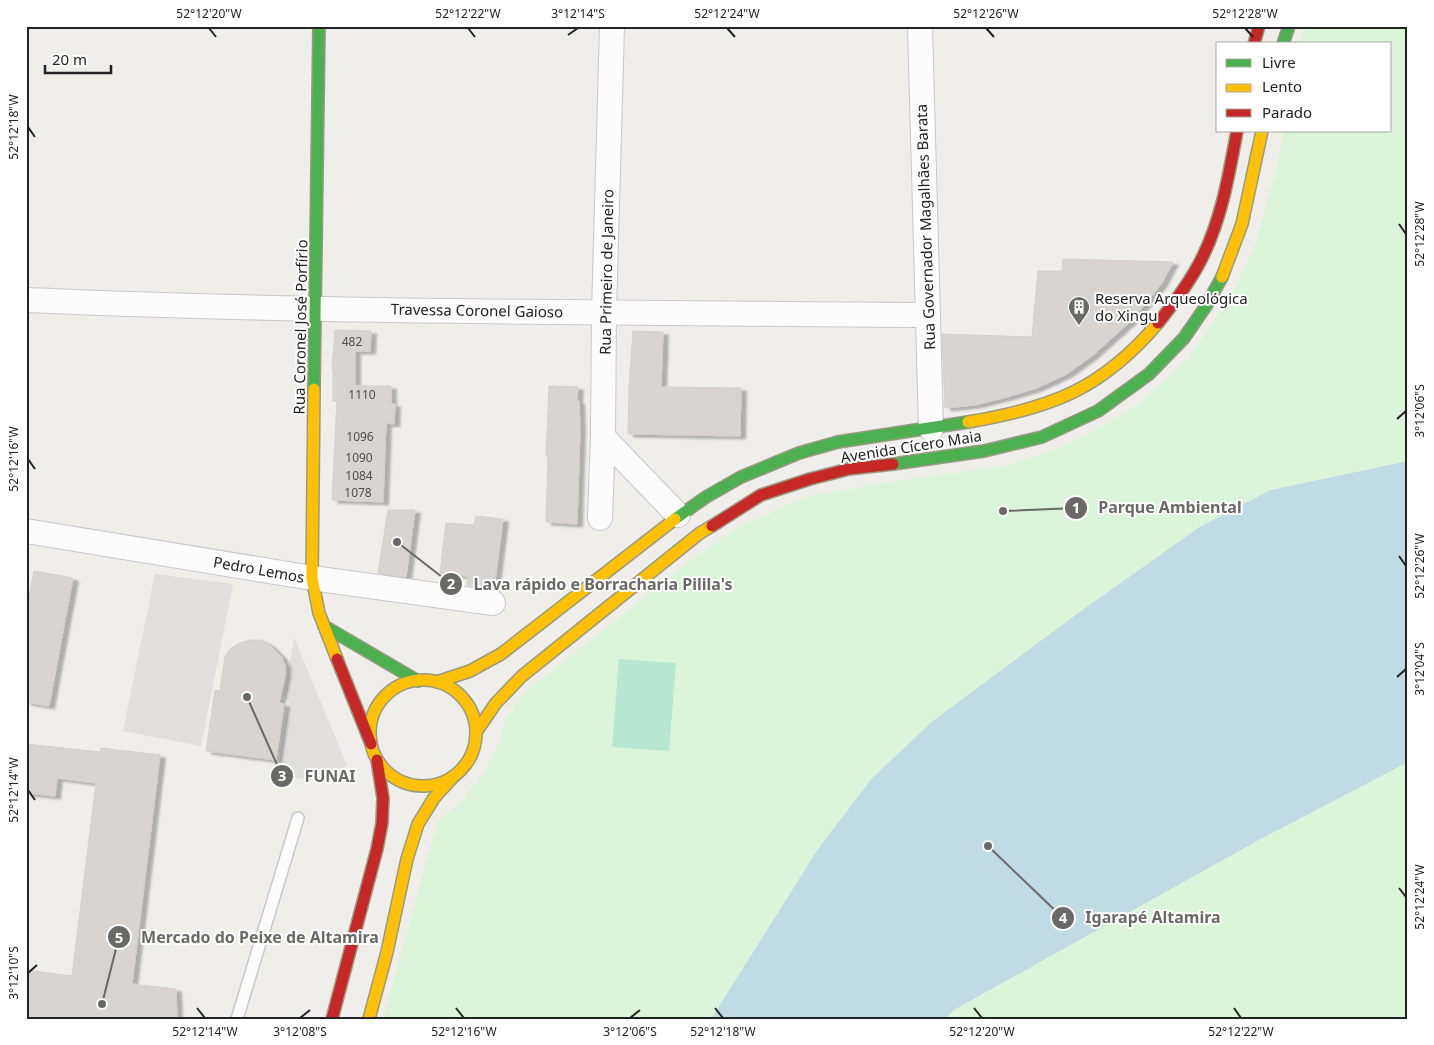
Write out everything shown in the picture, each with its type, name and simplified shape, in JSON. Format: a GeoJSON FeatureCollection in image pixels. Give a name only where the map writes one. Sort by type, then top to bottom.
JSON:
{"type":"FeatureCollection","features":[{"type":"Feature","properties":{"kind":"main road","name":"Rua Coronel José Porfírio"},"geometry":{"type":"LineString","coordinates":[[319,26],[312,578],[319,613],[371,744]]}},
{"type":"Feature","properties":{"kind":"main road"},"geometry":{"type":"LineString","coordinates":[[1255,42],[1259,26]]}},
{"type":"Feature","properties":{"kind":"main road"},"geometry":{"type":"LineString","coordinates":[[1284,42],[1288,26]]}},
{"type":"Feature","properties":{"kind":"main road","name":"Avenida Cícero Maia"},"geometry":{"type":"LineString","coordinates":[[437,682],[458,676],[483,665],[501,654],[678,516],[727,484],[760,468],[796,454],[837,443],[931,429],[1027,411],[1064,398],[1088,386],[1114,367],[1144,340],[1174,303],[1198,266],[1223,200],[1237,132]]}},
{"type":"Feature","properties":{"kind":"main road","name":"Avenida Cícero Maia"},"geometry":{"type":"LineString","coordinates":[[476,732],[496,703],[522,676],[560,644],[700,533],[761,494],[849,469],[984,451],[1042,437],[1098,411],[1149,374],[1184,338],[1206,306],[1224,273],[1242,224],[1262,132]]}},
{"type":"Feature","properties":{"kind":"main road"},"geometry":{"type":"LineString","coordinates":[[324,626],[418,680]]}},
{"type":"Feature","properties":{"kind":"main road"},"geometry":{"type":"LineString","coordinates":[[332,1019],[377,850],[380,832],[383,798],[377,760],[371,744],[370,726],[375,710],[386,696],[401,685],[418,680],[437,682],[452,689],[464,700],[473,715],[476,732],[474,749],[466,764],[434,798],[418,824],[407,859],[387,952],[369,1019]]}},
{"type":"Feature","properties":{"kind":"main road"},"geometry":{"type":"LineString","coordinates":[[377,760],[388,774],[403,783],[420,787],[437,785],[453,777]]}},
{"type":"Feature","properties":{"kind":"street","name":"Rua Primeiro de Janeiro"},"geometry":{"type":"LineString","coordinates":[[600,518],[612,26]]}},
{"type":"Feature","properties":{"kind":"street","name":"Rua Governador Magalhães Barata"},"geometry":{"type":"LineString","coordinates":[[920,26],[931,429]]}},
{"type":"Feature","properties":{"kind":"street","name":"Travessa Coronel Gaioso"},"geometry":{"type":"LineString","coordinates":[[26,300],[150,305],[316,308],[928,315]]}},
{"type":"Feature","properties":{"kind":"street"},"geometry":{"type":"LineString","coordinates":[[603,438],[678,516]]}},
{"type":"Feature","properties":{"kind":"street","name":"Pedro Lemos"},"geometry":{"type":"LineString","coordinates":[[26,531],[312,578],[492,603]]}},
{"type":"Feature","properties":{"kind":"lane"},"geometry":{"type":"LineString","coordinates":[[237,1019],[298,818]]}},
{"type":"Feature","properties":{"kind":"green space"},"geometry":{"type":"Polygon","coordinates":[[[1307,26],[1408,26],[1408,461],[1271,490],[1201,526],[1081,611],[934,720],[873,777],[818,849],[711,1019],[383,1019],[437,823],[464,799],[484,772],[497,749],[506,718],[526,692],[697,556],[742,525],[809,496],[907,479],[1005,466],[1050,452],[1094,431],[1137,406],[1189,358],[1235,289],[1256,243],[1277,166],[1284,132],[1392,132],[1392,42],[1301,42],[1307,26]]]}},
{"type":"Feature","properties":{"kind":"green space"},"geometry":{"type":"Polygon","coordinates":[[[619,659],[676,663],[669,751],[612,747],[619,659]]]}},
{"type":"Feature","properties":{"kind":"green space"},"geometry":{"type":"Polygon","coordinates":[[[1408,762],[1408,1019],[945,1019],[954,1010],[1255,842],[1408,762]]]}},
{"type":"Feature","properties":{"kind":"shaded area"},"geometry":{"type":"Polygon","coordinates":[[[155,574],[233,584],[201,746],[123,731],[155,574]]]}},
{"type":"Feature","properties":{"kind":"shaded area"},"geometry":{"type":"Polygon","coordinates":[[[294,637],[347,766],[312,780],[277,775],[289,700],[284,699],[294,637]]]}},
{"type":"Feature","properties":{"kind":"water"},"geometry":{"type":"Polygon","coordinates":[[[1408,461],[1408,762],[1255,842],[954,1010],[945,1019],[711,1019],[818,849],[873,777],[934,720],[1081,611],[1201,526],[1271,490],[1408,461]]]}},
{"type":"Feature","properties":{"kind":"building","name":"Reserva Arqueológica do Xingu"},"geometry":{"type":"Polygon","coordinates":[[[1063,259],[1173,262],[1162,283],[1133,319],[1092,356],[1067,374],[1037,388],[1007,397],[975,405],[945,408],[942,334],[1032,337],[1038,271],[1062,271],[1063,259]]]}},
{"type":"Feature","properties":{"kind":"building"},"geometry":{"type":"Polygon","coordinates":[[[335,330],[371,331],[370,351],[355,351],[355,386],[391,386],[391,404],[395,404],[394,424],[386,423],[383,502],[332,500],[337,401],[333,401],[332,369],[335,330]]]}},
{"type":"Feature","properties":{"kind":"building"},"geometry":{"type":"Polygon","coordinates":[[[633,331],[663,332],[661,387],[741,388],[740,436],[628,434],[633,331]]]}},
{"type":"Feature","properties":{"kind":"building"},"geometry":{"type":"Polygon","coordinates":[[[549,386],[578,387],[577,401],[579,401],[580,429],[577,524],[546,522],[549,386]]]}},
{"type":"Feature","properties":{"kind":"building"},"geometry":{"type":"Polygon","coordinates":[[[388,510],[415,510],[406,577],[378,573],[388,510]]]}},
{"type":"Feature","properties":{"kind":"building"},"geometry":{"type":"Polygon","coordinates":[[[476,516],[503,519],[494,589],[467,585],[468,576],[440,573],[446,523],[474,525],[476,516]]]}},
{"type":"Feature","properties":{"kind":"building"},"geometry":{"type":"Polygon","coordinates":[[[34,571],[73,578],[49,706],[26,702],[26,611],[34,571]]]}},
{"type":"Feature","properties":{"kind":"building"},"geometry":{"type":"Polygon","coordinates":[[[250,640],[261,640],[269,644],[281,656],[285,665],[285,675],[279,703],[284,704],[276,760],[206,751],[215,690],[220,691],[225,656],[231,648],[250,640]]]}},
{"type":"Feature","properties":{"kind":"building"},"geometry":{"type":"Polygon","coordinates":[[[26,744],[100,752],[101,748],[160,755],[132,984],[176,989],[177,1019],[26,1019],[26,970],[72,976],[96,783],[57,778],[55,796],[26,793],[26,744]]]}},
{"type":"Feature","properties":{"kind":"traffic: fast"},"geometry":{"type":"LineString","coordinates":[[314,389],[319,26]]}},
{"type":"Feature","properties":{"kind":"traffic: fast"},"geometry":{"type":"LineString","coordinates":[[1284,42],[1289,26]]}},
{"type":"Feature","properties":{"kind":"traffic: fast"},"geometry":{"type":"LineString","coordinates":[[893,464],[984,451],[1042,437],[1098,411],[1149,374],[1184,338],[1206,306],[1222,277]]}},
{"type":"Feature","properties":{"kind":"traffic: fast"},"geometry":{"type":"LineString","coordinates":[[675,519],[706,497],[741,477],[799,453],[838,442],[968,422]]}},
{"type":"Feature","properties":{"kind":"traffic: fast"},"geometry":{"type":"LineString","coordinates":[[324,626],[418,681]]}},
{"type":"Feature","properties":{"kind":"traffic: slow"},"geometry":{"type":"LineString","coordinates":[[1222,277],[1242,224],[1262,132]]}},
{"type":"Feature","properties":{"kind":"traffic: slow"},"geometry":{"type":"LineString","coordinates":[[968,422],[1025,410],[1074,392],[1095,380],[1116,364],[1137,346],[1158,323]]}},
{"type":"Feature","properties":{"kind":"traffic: slow"},"geometry":{"type":"LineString","coordinates":[[314,389],[312,578],[319,613],[337,659]]}},
{"type":"Feature","properties":{"kind":"traffic: slow"},"geometry":{"type":"LineString","coordinates":[[437,682],[470,671],[501,654],[675,519]]}},
{"type":"Feature","properties":{"kind":"traffic: slow"},"geometry":{"type":"LineString","coordinates":[[476,732],[496,703],[522,676],[700,533],[712,526]]}},
{"type":"Feature","properties":{"kind":"traffic: slow"},"geometry":{"type":"LineString","coordinates":[[423,680],[443,684],[460,696],[472,713],[476,733],[472,753],[460,770],[443,782],[423,786],[403,782],[386,770],[374,753],[370,733],[374,713],[386,696],[403,684],[423,680]]}},
{"type":"Feature","properties":{"kind":"traffic: slow"},"geometry":{"type":"LineString","coordinates":[[369,1019],[387,952],[407,859],[418,824],[434,798],[453,777]]}},
{"type":"Feature","properties":{"kind":"traffic: jam"},"geometry":{"type":"LineString","coordinates":[[1255,42],[1259,26]]}},
{"type":"Feature","properties":{"kind":"traffic: jam"},"geometry":{"type":"LineString","coordinates":[[1158,323],[1188,283],[1210,241],[1224,195],[1237,132]]}},
{"type":"Feature","properties":{"kind":"traffic: jam"},"geometry":{"type":"LineString","coordinates":[[712,526],[761,495],[849,469],[893,464]]}},
{"type":"Feature","properties":{"kind":"traffic: jam"},"geometry":{"type":"LineString","coordinates":[[337,659],[371,744]]}},
{"type":"Feature","properties":{"kind":"traffic: jam"},"geometry":{"type":"LineString","coordinates":[[332,1019],[377,849],[382,823],[383,798],[377,760]]}},
{"type":"Feature","properties":{"kind":"place","name":"Reserva Arqueológica do Xingu"},"geometry":{"type":"Point","coordinates":[1079,326]}},
{"type":"Feature","properties":{"kind":"place","name":"Parque Ambiental"},"geometry":{"type":"Point","coordinates":[1003,511]}},
{"type":"Feature","properties":{"kind":"place","name":"Lava rápido e Borracharia Pilila's"},"geometry":{"type":"Point","coordinates":[397,542]}},
{"type":"Feature","properties":{"kind":"place","name":"FUNAI"},"geometry":{"type":"Point","coordinates":[247,697]}},
{"type":"Feature","properties":{"kind":"place","name":"Igarapé Altamira"},"geometry":{"type":"Point","coordinates":[988,846]}},
{"type":"Feature","properties":{"kind":"place","name":"Mercado do Peixe de Altamira"},"geometry":{"type":"Point","coordinates":[102,1004]}}]}
